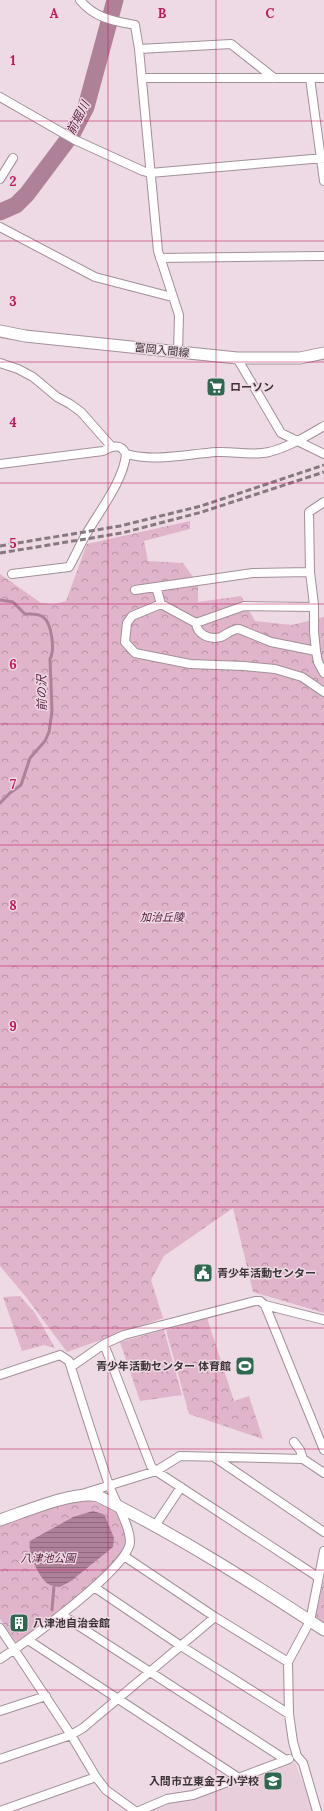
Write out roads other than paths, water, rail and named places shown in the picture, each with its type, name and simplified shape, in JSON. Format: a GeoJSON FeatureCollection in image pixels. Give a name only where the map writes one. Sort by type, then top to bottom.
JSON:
{"type":"FeatureCollection","features":[{"type":"Feature","properties":{"kind":"street"},"geometry":{"type":"LineString","coordinates":[[80,0],[86,8],[101,17],[115,22],[135,25],[139,49],[150,173],[160,258],[179,315],[178,352]]}},
{"type":"Feature","properties":{"kind":"street"},"geometry":{"type":"LineString","coordinates":[[139,49],[231,44],[274,78]]}},
{"type":"Feature","properties":{"kind":"street"},"geometry":{"type":"LineString","coordinates":[[142,78],[324,78]]}},
{"type":"Feature","properties":{"kind":"street"},"geometry":{"type":"LineString","coordinates":[[310,78],[324,181]]}},
{"type":"Feature","properties":{"kind":"street"},"geometry":{"type":"LineString","coordinates":[[0,97],[75,140],[150,173],[322,158]]}},
{"type":"Feature","properties":{"kind":"street"},"geometry":{"type":"LineString","coordinates":[[0,179],[13,158]]}},
{"type":"Feature","properties":{"kind":"street"},"geometry":{"type":"LineString","coordinates":[[0,228],[95,278],[172,297]]}},
{"type":"Feature","properties":{"kind":"street"},"geometry":{"type":"LineString","coordinates":[[160,258],[324,256]]}},
{"type":"Feature","properties":{"kind":"street","name":"富岡入間線"},"geometry":{"type":"LineString","coordinates":[[0,331],[25,336],[237,358],[300,358],[324,353]]}},
{"type":"Feature","properties":{"kind":"street"},"geometry":{"type":"LineString","coordinates":[[237,358],[281,433],[324,454]]}},
{"type":"Feature","properties":{"kind":"street"},"geometry":{"type":"LineString","coordinates":[[0,363],[18,369],[33,377],[57,397],[81,412],[111,446]]}},
{"type":"Feature","properties":{"kind":"street"},"geometry":{"type":"LineString","coordinates":[[126,454],[138,457],[160,458],[219,452],[245,454],[268,452],[298,441],[324,426]]}},
{"type":"Feature","properties":{"kind":"street"},"geometry":{"type":"LineString","coordinates":[[0,464],[103,451],[111,446],[118,446],[124,449],[126,454],[123,468],[116,484],[86,533],[70,567],[12,574]]}},
{"type":"Feature","properties":{"kind":"street"},"geometry":{"type":"LineString","coordinates":[[324,502],[309,512],[310,572],[314,607],[314,632],[318,662],[324,673]]}},
{"type":"Feature","properties":{"kind":"street"},"geometry":{"type":"LineString","coordinates":[[135,590],[253,573],[310,572]]}},
{"type":"Feature","properties":{"kind":"street"},"geometry":{"type":"LineString","coordinates":[[156,587],[162,604],[196,623],[198,631],[202,635],[217,637],[239,629],[271,642],[316,651]]}},
{"type":"Feature","properties":{"kind":"street"},"geometry":{"type":"LineString","coordinates":[[162,604],[132,616],[127,623],[125,642],[135,653],[190,664],[275,669],[302,677],[324,692]]}},
{"type":"Feature","properties":{"kind":"street"},"geometry":{"type":"LineString","coordinates":[[196,623],[244,606],[314,607]]}},
{"type":"Feature","properties":{"kind":"street"},"geometry":{"type":"LineString","coordinates":[[71,1367],[104,1344],[124,1335],[223,1308],[255,1301],[260,1301],[265,1305],[324,1320]]}},
{"type":"Feature","properties":{"kind":"street"},"geometry":{"type":"LineString","coordinates":[[265,1305],[324,1450]]}},
{"type":"Feature","properties":{"kind":"street"},"geometry":{"type":"LineString","coordinates":[[104,1344],[151,1466],[156,1471],[318,1577]]}},
{"type":"Feature","properties":{"kind":"street"},"geometry":{"type":"LineString","coordinates":[[0,1375],[60,1355],[69,1361],[109,1486],[117,1506],[124,1518],[130,1541],[124,1556],[94,1587],[62,1615],[15,1650],[0,1659]]}},
{"type":"Feature","properties":{"kind":"street"},"geometry":{"type":"LineString","coordinates":[[294,1442],[300,1450],[303,1459]]}},
{"type":"Feature","properties":{"kind":"street"},"geometry":{"type":"LineString","coordinates":[[0,1520],[156,1471],[180,1456],[303,1459],[324,1473]]}},
{"type":"Feature","properties":{"kind":"street"},"geometry":{"type":"LineString","coordinates":[[213,1457],[324,1532]]}},
{"type":"Feature","properties":{"kind":"street"},"geometry":{"type":"LineString","coordinates":[[155,1526],[181,1487]]}},
{"type":"Feature","properties":{"kind":"street"},"geometry":{"type":"LineString","coordinates":[[78,1495],[92,1495],[155,1526],[234,1572],[324,1630]]}},
{"type":"Feature","properties":{"kind":"street"},"geometry":{"type":"LineString","coordinates":[[318,1811],[303,1763],[296,1756],[289,1714],[288,1662],[310,1621],[324,1551]]}},
{"type":"Feature","properties":{"kind":"street"},"geometry":{"type":"LineString","coordinates":[[124,1556],[288,1662]]}},
{"type":"Feature","properties":{"kind":"street"},"geometry":{"type":"LineString","coordinates":[[94,1587],[181,1646],[289,1714]]}},
{"type":"Feature","properties":{"kind":"street"},"geometry":{"type":"LineString","coordinates":[[62,1615],[286,1760]]}},
{"type":"Feature","properties":{"kind":"street"},"geometry":{"type":"LineString","coordinates":[[0,1759],[71,1735],[83,1728],[215,1616]]}},
{"type":"Feature","properties":{"kind":"street"},"geometry":{"type":"LineString","coordinates":[[0,1628],[46,1696],[96,1777],[106,1790],[135,1811]]}},
{"type":"Feature","properties":{"kind":"street"},"geometry":{"type":"LineString","coordinates":[[28,1640],[239,1778]]}},
{"type":"Feature","properties":{"kind":"street"},"geometry":{"type":"LineString","coordinates":[[0,1711],[46,1696]]}},
{"type":"Feature","properties":{"kind":"street"},"geometry":{"type":"LineString","coordinates":[[139,1811],[167,1799],[193,1795],[296,1756]]}},
{"type":"Feature","properties":{"kind":"street"},"geometry":{"type":"LineString","coordinates":[[0,1811],[96,1777]]}},
{"type":"Feature","properties":{"kind":"waterway","name":"前堀川"},"geometry":{"type":"LineString","coordinates":[[0,212],[16,205],[27,194],[72,134],[86,107],[115,0]]}},
{"type":"Feature","properties":{"kind":"waterway","name":"前の沢"},"geometry":{"type":"LineString","coordinates":[[0,600],[13,602],[25,614],[37,614],[43,617],[49,625],[52,637],[52,655],[50,659],[52,711],[49,732],[45,741],[30,758],[21,785],[0,803]]}},
{"type":"Feature","properties":{"kind":"waterway"},"geometry":{"type":"LineString","coordinates":[[52,1610],[54,1586]]}},
{"type":"Feature","properties":{"kind":"railway"},"geometry":{"type":"LineString","coordinates":[[0,546],[120,526],[201,506],[324,465]]}},
{"type":"Feature","properties":{"kind":"railway"},"geometry":{"type":"LineString","coordinates":[[0,553],[122,533],[202,512],[324,472]]}},
{"type":"Feature","properties":{"kind":"place","name":"ローソン"},"geometry":{"type":"Point","coordinates":[216,387]}},
{"type":"Feature","properties":{"kind":"place","name":"青少年活動センター"},"geometry":{"type":"Point","coordinates":[203,1273]}},
{"type":"Feature","properties":{"kind":"place","name":"青少年活動センター 体育館"},"geometry":{"type":"Point","coordinates":[245,1366]}},
{"type":"Feature","properties":{"kind":"place","name":"八津池自治会館"},"geometry":{"type":"Point","coordinates":[19,1623]}},
{"type":"Feature","properties":{"kind":"place","name":"入間市立東金子小学校"},"geometry":{"type":"Point","coordinates":[273,1781]}},
{"type":"Feature","properties":{"kind":"park label","name":"加治丘陵"},"geometry":{"type":"Point","coordinates":[162,917]}},
{"type":"Feature","properties":{"kind":"park label","name":"八津池公園"},"geometry":{"type":"Point","coordinates":[48,1558]}}]}
